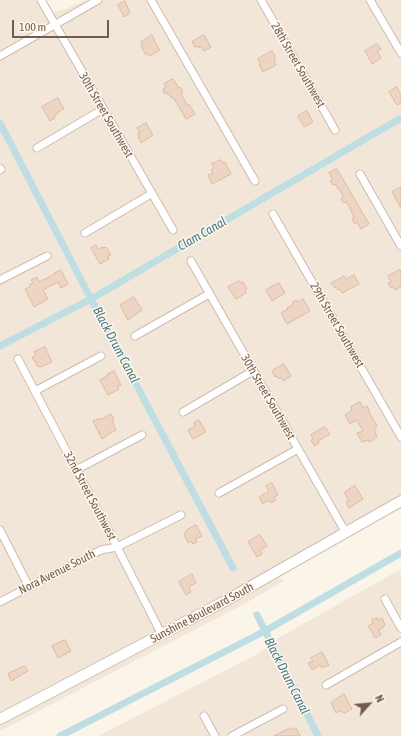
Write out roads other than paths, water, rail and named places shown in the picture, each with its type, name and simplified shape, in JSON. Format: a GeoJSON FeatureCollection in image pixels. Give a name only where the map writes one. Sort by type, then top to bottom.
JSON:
{"type":"FeatureCollection","features":[{"type":"Feature","properties":{"kind":"street","name":"30th Street Southwest"},"geometry":{"type":"LineString","coordinates":[[41,0],[173,230]]}},
{"type":"Feature","properties":{"kind":"street"},"geometry":{"type":"LineString","coordinates":[[0,56],[98,0]]}},
{"type":"Feature","properties":{"kind":"street"},"geometry":{"type":"LineString","coordinates":[[151,0],[255,181]]}},
{"type":"Feature","properties":{"kind":"street","name":"28th Street Southwest"},"geometry":{"type":"LineString","coordinates":[[261,0],[336,130]]}},
{"type":"Feature","properties":{"kind":"street"},"geometry":{"type":"LineString","coordinates":[[370,0],[401,53]]}},
{"type":"Feature","properties":{"kind":"street"},"geometry":{"type":"LineString","coordinates":[[37,148],[103,109]]}},
{"type":"Feature","properties":{"kind":"street"},"geometry":{"type":"LineString","coordinates":[[360,174],[401,246]]}},
{"type":"Feature","properties":{"kind":"street"},"geometry":{"type":"LineString","coordinates":[[85,233],[151,194]]}},
{"type":"Feature","properties":{"kind":"street","name":"29th Street Southwest"},"geometry":{"type":"LineString","coordinates":[[273,214],[401,437]]}},
{"type":"Feature","properties":{"kind":"street"},"geometry":{"type":"LineString","coordinates":[[0,280],[47,256]]}},
{"type":"Feature","properties":{"kind":"street","name":"30th Street Southwest"},"geometry":{"type":"LineString","coordinates":[[191,261],[346,533]]}},
{"type":"Feature","properties":{"kind":"street"},"geometry":{"type":"LineString","coordinates":[[135,336],[209,294]]}},
{"type":"Feature","properties":{"kind":"street"},"geometry":{"type":"LineString","coordinates":[[35,391],[101,356]]}},
{"type":"Feature","properties":{"kind":"street","name":"32nd Street Southwest"},"geometry":{"type":"LineString","coordinates":[[18,359],[162,635]]}},
{"type":"Feature","properties":{"kind":"street"},"geometry":{"type":"LineString","coordinates":[[183,412],[253,372]]}},
{"type":"Feature","properties":{"kind":"street"},"geometry":{"type":"LineString","coordinates":[[76,470],[142,435]]}},
{"type":"Feature","properties":{"kind":"street"},"geometry":{"type":"LineString","coordinates":[[219,493],[298,449]]}},
{"type":"Feature","properties":{"kind":"street","name":"Sunshine Boulevard South"},"geometry":{"type":"LineString","coordinates":[[0,719],[235,596],[401,501]]}},
{"type":"Feature","properties":{"kind":"street","name":"Nora Avenue South"},"geometry":{"type":"LineString","coordinates":[[0,602],[101,550],[117,547],[181,515]]}},
{"type":"Feature","properties":{"kind":"street"},"geometry":{"type":"LineString","coordinates":[[0,530],[29,587]]}},
{"type":"Feature","properties":{"kind":"street"},"geometry":{"type":"LineString","coordinates":[[385,599],[401,628]]}},
{"type":"Feature","properties":{"kind":"street"},"geometry":{"type":"LineString","coordinates":[[326,685],[401,642]]}},
{"type":"Feature","properties":{"kind":"street"},"geometry":{"type":"LineString","coordinates":[[232,736],[283,709]]}},
{"type":"Feature","properties":{"kind":"street"},"geometry":{"type":"LineString","coordinates":[[204,716],[214,736]]}},
{"type":"Feature","properties":{"kind":"waterway","name":"Clam Canal"},"geometry":{"type":"LineString","coordinates":[[0,346],[91,299],[401,118]]}},
{"type":"Feature","properties":{"kind":"waterway","name":"Black Drum Canal"},"geometry":{"type":"LineString","coordinates":[[0,123],[233,568]]}},
{"type":"Feature","properties":{"kind":"waterway"},"geometry":{"type":"LineString","coordinates":[[60,736],[265,631],[401,553]]}},
{"type":"Feature","properties":{"kind":"waterway","name":"Black Drum Canal"},"geometry":{"type":"LineString","coordinates":[[257,615],[318,736]]}}]}
